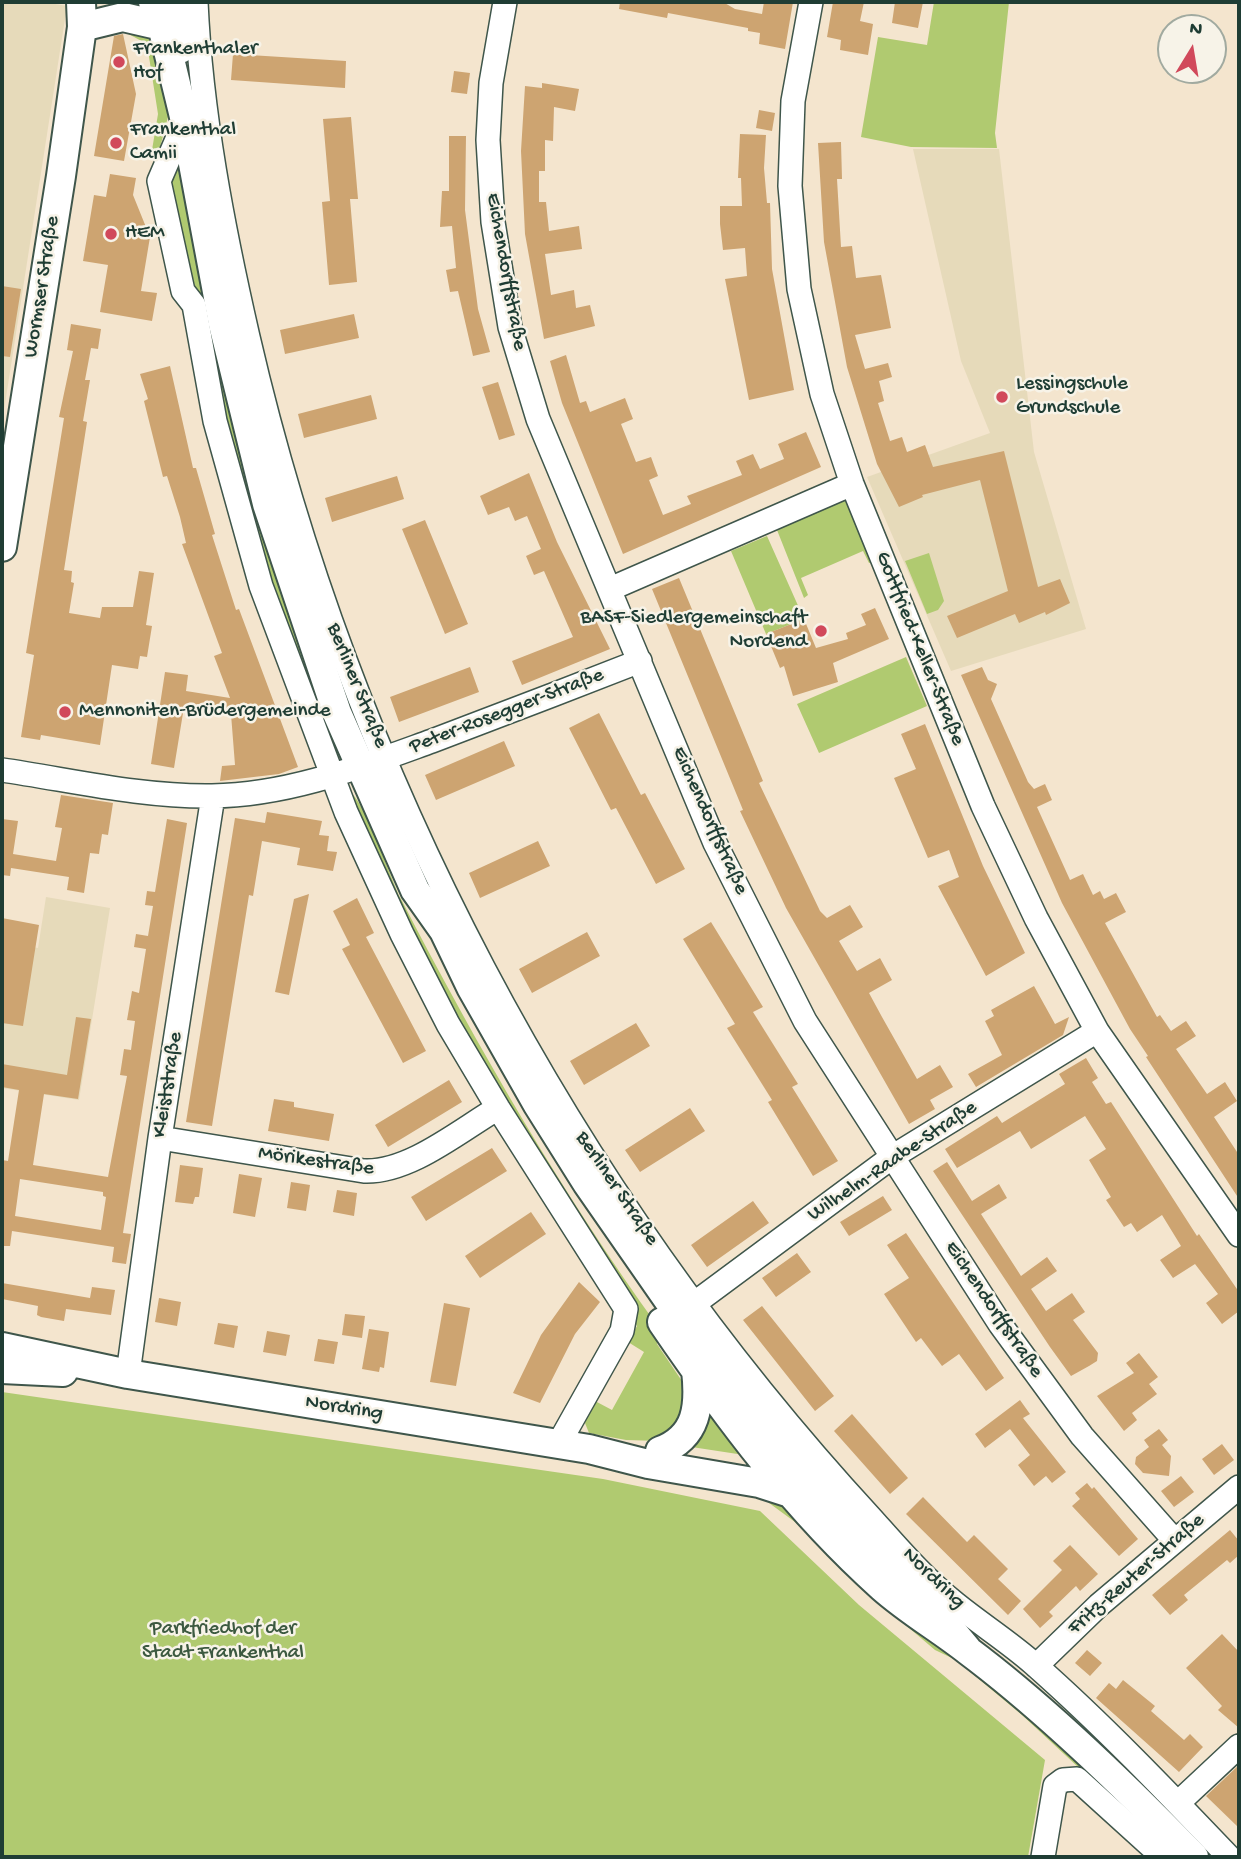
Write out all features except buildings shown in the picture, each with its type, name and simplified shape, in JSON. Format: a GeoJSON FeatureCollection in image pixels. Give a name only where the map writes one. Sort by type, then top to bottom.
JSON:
{"type":"FeatureCollection","features":[{"type":"Feature","properties":{"kind":"main road","name":"Wormser Straße"},"geometry":{"type":"LineString","coordinates":[[2,547],[81,15],[97,2]]}},
{"type":"Feature","properties":{"kind":"main road","name":"Berliner Straße"},"geometry":{"type":"LineString","coordinates":[[177,2],[185,121]]}},
{"type":"Feature","properties":{"kind":"main road"},"geometry":{"type":"LineString","coordinates":[[81,15],[123,17],[158,14]]}},
{"type":"Feature","properties":{"kind":"main road","name":"Berliner Straße"},"geometry":{"type":"LineString","coordinates":[[158,14],[185,121],[223,324],[260,477],[289,576],[372,763],[415,890],[428,938],[490,1055],[573,1192],[676,1310]]}},
{"type":"Feature","properties":{"kind":"main road"},"geometry":{"type":"LineString","coordinates":[[660,1451],[685,1436],[696,1419],[699,1394],[696,1370],[676,1310]]}},
{"type":"Feature","properties":{"kind":"main road","name":"Nordring"},"geometry":{"type":"LineString","coordinates":[[676,1310],[800,1487]]}},
{"type":"Feature","properties":{"kind":"main road","name":"Nordring"},"geometry":{"type":"LineString","coordinates":[[2,1347],[128,1374],[559,1443],[648,1464],[759,1483],[800,1487]]}},
{"type":"Feature","properties":{"kind":"main road","name":"Nordring"},"geometry":{"type":"LineString","coordinates":[[2,1369],[128,1374]]}},
{"type":"Feature","properties":{"kind":"main road"},"geometry":{"type":"LineString","coordinates":[[696,1370],[767,1466]]}},
{"type":"Feature","properties":{"kind":"main road","name":"Nordring"},"geometry":{"type":"LineString","coordinates":[[589,1449],[660,1451],[767,1466],[800,1487],[921,1594],[967,1649],[1032,1704],[1194,1857]]}},
{"type":"Feature","properties":{"kind":"street","name":"Berliner Straße"},"geometry":{"type":"LineString","coordinates":[[196,2],[198,42],[228,250],[264,405],[295,519],[344,659],[372,763],[503,1003],[624,1204],[676,1310]]}},
{"type":"Feature","properties":{"kind":"street","name":"Eichendorffstraße"},"geometry":{"type":"LineString","coordinates":[[505,2],[491,82],[488,141],[493,222],[510,327],[538,419],[715,843],[799,1009],[1000,1324],[1082,1436],[1175,1541]]}},
{"type":"Feature","properties":{"kind":"street","name":"Gottfried-Keller-Straße"},"geometry":{"type":"LineString","coordinates":[[811,2],[793,101],[790,186],[795,251],[799,289],[822,394],[852,484],[983,806],[1036,918],[1097,1031],[1239,1235]]}},
{"type":"Feature","properties":{"kind":"street","name":"Berliner Straße"},"geometry":{"type":"LineString","coordinates":[[185,121],[159,181],[183,291],[194,304],[215,421],[261,586],[332,776],[402,934],[498,1108],[623,1302],[625,1325],[559,1443]]}},
{"type":"Feature","properties":{"kind":"street"},"geometry":{"type":"LineString","coordinates":[[610,589],[852,484]]}},
{"type":"Feature","properties":{"kind":"street","name":"Peter-Rosegger-Straße"},"geometry":{"type":"LineString","coordinates":[[2,769],[140,792],[213,796],[281,789],[372,763],[640,661]]}},
{"type":"Feature","properties":{"kind":"street","name":"Kleiststraße"},"geometry":{"type":"LineString","coordinates":[[128,1374],[160,1138],[213,796]]}},
{"type":"Feature","properties":{"kind":"street","name":"Wilhelm-Raabe-Straße"},"geometry":{"type":"LineString","coordinates":[[676,1310],[892,1157],[1097,1031]]}},
{"type":"Feature","properties":{"kind":"street","name":"Mörikestraße"},"geometry":{"type":"LineString","coordinates":[[160,1138],[363,1171],[386,1171],[405,1163],[498,1108]]}},
{"type":"Feature","properties":{"kind":"street","name":"Nordring"},"geometry":{"type":"LineString","coordinates":[[676,1310],[751,1378],[872,1519],[953,1602],[997,1633],[1110,1734],[1229,1857]]}},
{"type":"Feature","properties":{"kind":"street","name":"Fritz-Reuter-Straße"},"geometry":{"type":"LineString","coordinates":[[1036,1666],[1099,1605],[1239,1487]]}},
{"type":"Feature","properties":{"kind":"street"},"geometry":{"type":"LineString","coordinates":[[1178,1803],[1239,1746]]}},
{"type":"Feature","properties":{"kind":"street"},"geometry":{"type":"LineString","coordinates":[[1043,1857],[1055,1786],[1063,1780],[1077,1779],[1086,1783],[1163,1857]]}},
{"type":"Feature","properties":{"kind":"shaded area"},"geometry":{"type":"Polygon","coordinates":[[[2,2],[44,2],[67,6],[2,423],[2,2]]]}},
{"type":"Feature","properties":{"kind":"shaded area","name":"Lessingschule Grundschule"},"geometry":{"type":"Polygon","coordinates":[[[913,149],[999,149],[1034,452],[1086,629],[951,671],[867,477],[990,433],[961,361],[913,149]]]}},
{"type":"Feature","properties":{"kind":"shaded area"},"geometry":{"type":"Polygon","coordinates":[[[46,897],[110,908],[79,1100],[2,1088],[2,942],[38,948],[46,897]]]}},
{"type":"Feature","properties":{"kind":"green space"},"geometry":{"type":"Polygon","coordinates":[[[934,2],[1009,2],[995,133],[997,148],[911,147],[861,137],[878,37],[927,45],[934,2]]]}},
{"type":"Feature","properties":{"kind":"green space"},"geometry":{"type":"Polygon","coordinates":[[[123,31],[147,33],[156,43],[170,109],[157,159],[151,156],[158,114],[147,44],[123,31]]]}},
{"type":"Feature","properties":{"kind":"green space"},"geometry":{"type":"Polygon","coordinates":[[[178,168],[182,174],[253,487],[282,593],[337,752],[335,757],[276,597],[244,491],[169,178],[172,170],[178,168]]]}},
{"type":"Feature","properties":{"kind":"green space"},"geometry":{"type":"Polygon","coordinates":[[[846,500],[872,563],[869,563],[863,551],[801,578],[808,595],[804,598],[777,530],[846,500]]]}},
{"type":"Feature","properties":{"kind":"green space"},"geometry":{"type":"Polygon","coordinates":[[[767,536],[804,619],[766,634],[731,551],[767,536]]]}},
{"type":"Feature","properties":{"kind":"green space"},"geometry":{"type":"Polygon","coordinates":[[[929,553],[944,601],[938,610],[927,614],[905,561],[929,553]]]}},
{"type":"Feature","properties":{"kind":"green space"},"geometry":{"type":"Polygon","coordinates":[[[906,657],[927,706],[819,753],[797,704],[906,657]]]}},
{"type":"Feature","properties":{"kind":"green space"},"geometry":{"type":"Polygon","coordinates":[[[352,794],[371,826],[401,899],[522,1118],[588,1225],[659,1328],[657,1344],[688,1390],[686,1416],[660,1441],[626,1440],[589,1433],[585,1423],[595,1401],[612,1410],[644,1352],[628,1342],[637,1326],[458,1026],[405,920],[350,796],[352,794]]]}},
{"type":"Feature","properties":{"kind":"green space","name":"Parkfriedhof der Stadt Frankenthal"},"geometry":{"type":"Polygon","coordinates":[[[2,1392],[603,1479],[760,1511],[859,1605],[1045,1760],[1028,1857],[2,1857],[2,1392]]]}},
{"type":"Feature","properties":{"kind":"green space"},"geometry":{"type":"Polygon","coordinates":[[[705,1393],[744,1455],[685,1446],[705,1393]]]}},
{"type":"Feature","properties":{"kind":"green space"},"geometry":{"type":"Polygon","coordinates":[[[636,1474],[778,1497],[1025,1712],[1180,1857],[1175,1857],[1022,1715],[956,1660],[935,1650],[882,1605],[795,1522],[765,1500],[636,1474]]]}},
{"type":"Feature","properties":{"kind":"place","name":"Frankenthaler Hof"},"geometry":{"type":"Point","coordinates":[119,62]}},
{"type":"Feature","properties":{"kind":"place","name":"Frankenthal Camii"},"geometry":{"type":"Point","coordinates":[116,143]}},
{"type":"Feature","properties":{"kind":"place","name":"HEM"},"geometry":{"type":"Point","coordinates":[111,234]}},
{"type":"Feature","properties":{"kind":"place","name":"Lessingschule Grundschule"},"geometry":{"type":"Point","coordinates":[1002,397]}},
{"type":"Feature","properties":{"kind":"place","name":"BASF-Siedlergemeinschaft Nordend"},"geometry":{"type":"Point","coordinates":[821,631]}},
{"type":"Feature","properties":{"kind":"place","name":"Mennoniten-Brüdergemeinde"},"geometry":{"type":"Point","coordinates":[65,712]}}]}
